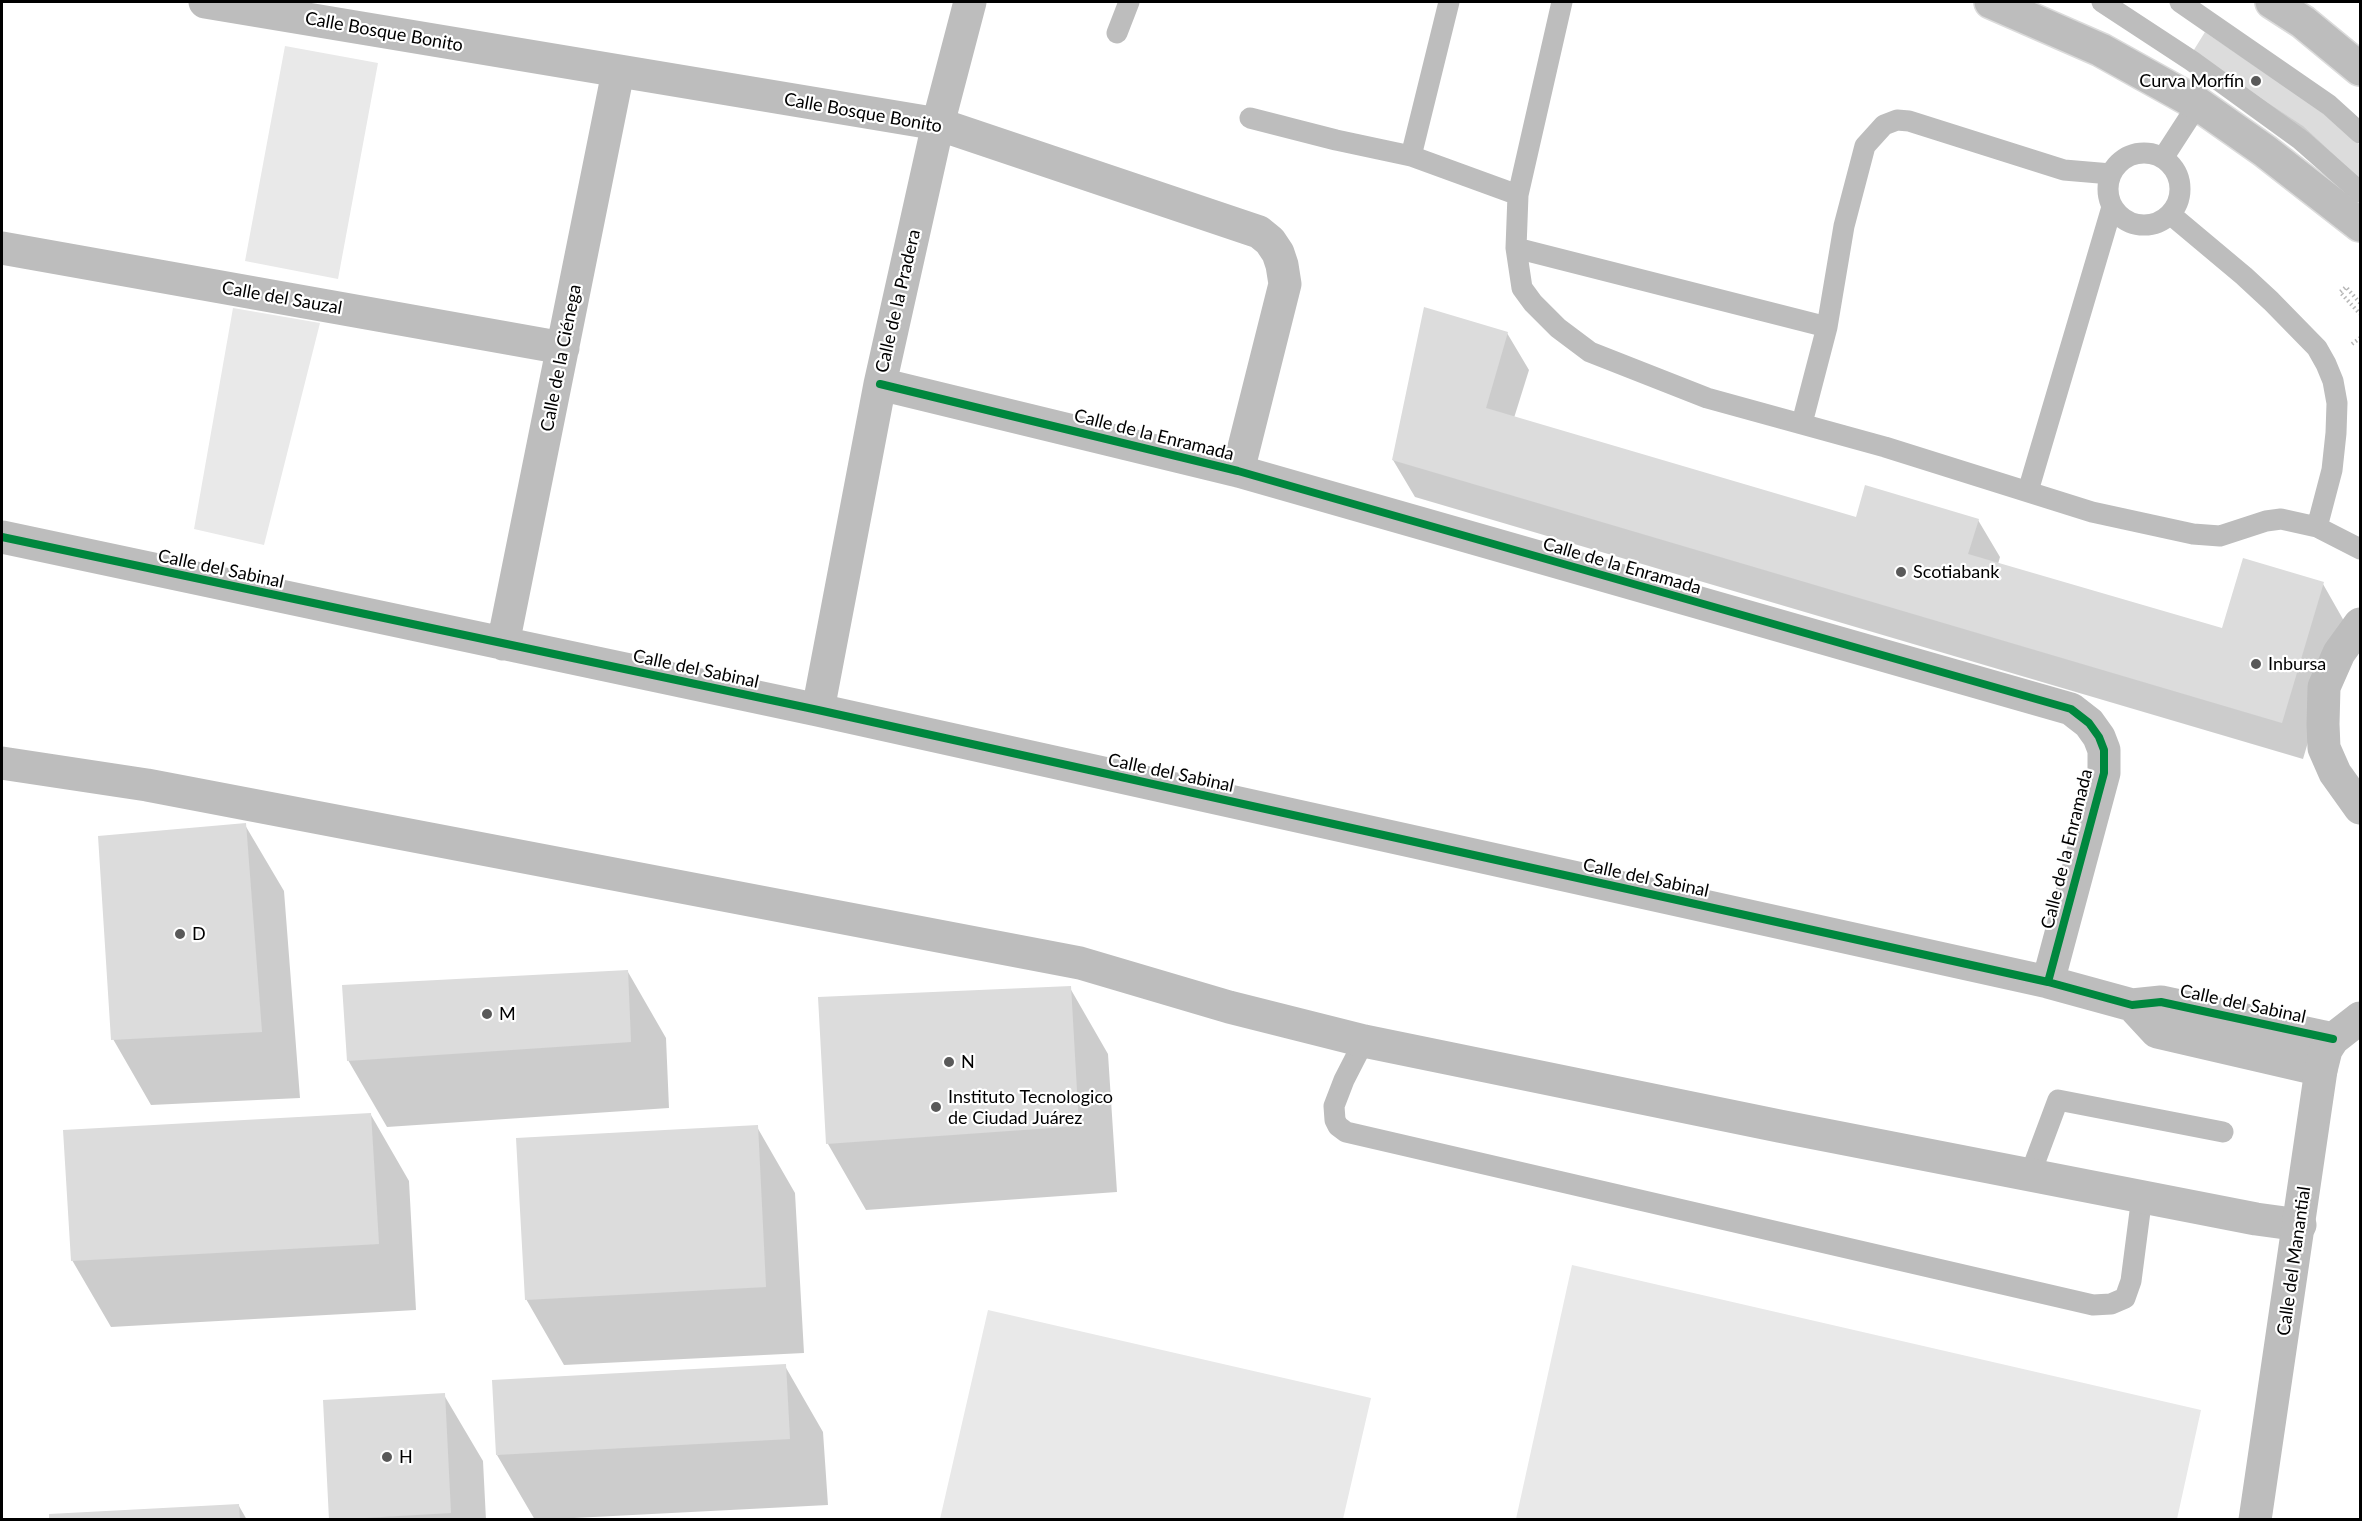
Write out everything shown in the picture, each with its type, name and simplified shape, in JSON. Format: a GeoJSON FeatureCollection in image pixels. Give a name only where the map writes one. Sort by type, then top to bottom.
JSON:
{"type":"FeatureCollection","features":[{"type":"Feature","properties":{"kind":"street","name":"Calle Bosque Bonito"},"geometry":{"type":"LineString","coordinates":[[205,2],[938,124],[1259,232],[1270,241],[1282,265],[1285,284],[1238,471]]}},
{"type":"Feature","properties":{"kind":"street","name":"Calle de la Pradera"},"geometry":{"type":"LineString","coordinates":[[818,710],[880,384],[938,124],[970,2]]}},
{"type":"Feature","properties":{"kind":"street"},"geometry":{"type":"LineString","coordinates":[[1991,2],[2102,50],[2198,104],[2265,151],[2361,225]]}},
{"type":"Feature","properties":{"kind":"street"},"geometry":{"type":"LineString","coordinates":[[2272,2],[2302,22],[2361,69]]}},
{"type":"Feature","properties":{"kind":"street","name":"Calle de la Ciénega"},"geometry":{"type":"LineString","coordinates":[[503,645],[618,72]]}},
{"type":"Feature","properties":{"kind":"street","name":"Calle del Sauzal"},"geometry":{"type":"LineString","coordinates":[[2,248],[563,348]]}},
{"type":"Feature","properties":{"kind":"street","name":"Calle de la Enramada"},"geometry":{"type":"LineString","coordinates":[[880,384],[1238,471],[2071,709],[2090,723],[2099,737],[2104,750],[2104,773],[2048,982]]}},
{"type":"Feature","properties":{"kind":"street","name":"Calle del Sabinal"},"geometry":{"type":"LineString","coordinates":[[2,537],[818,710],[2048,982],[2132,1005],[2161,1002],[2333,1039]]}},
{"type":"Feature","properties":{"kind":"street"},"geometry":{"type":"LineString","coordinates":[[2361,624],[2338,653],[2324,687],[2323,724],[2324,748],[2335,773],[2361,808]]}},
{"type":"Feature","properties":{"kind":"street"},"geometry":{"type":"LineString","coordinates":[[2,763],[147,785],[1080,963],[1229,1007],[1364,1041],[1779,1126],[2256,1219],[2300,1225]]}},
{"type":"Feature","properties":{"kind":"street"},"geometry":{"type":"LineString","coordinates":[[2132,1005],[2157,1032],[2321,1070]]}},
{"type":"Feature","properties":{"kind":"street"},"geometry":{"type":"LineString","coordinates":[[2333,1039],[2361,1018]]}},
{"type":"Feature","properties":{"kind":"street","name":"Calle del Manantial"},"geometry":{"type":"LineString","coordinates":[[2255,1520],[2321,1070],[2326,1050],[2333,1039]]}},
{"type":"Feature","properties":{"kind":"lane"},"geometry":{"type":"LineString","coordinates":[[1117,33],[1129,2]]}},
{"type":"Feature","properties":{"kind":"lane"},"geometry":{"type":"LineString","coordinates":[[1411,156],[1449,2]]}},
{"type":"Feature","properties":{"kind":"lane"},"geometry":{"type":"LineString","coordinates":[[1562,2],[1518,195],[1516,248],[1522,288],[1557,328],[1590,352],[1707,398],[1802,423],[2092,512],[2193,534],[2220,536],[2266,521],[2281,519],[2317,527],[2361,549]]}},
{"type":"Feature","properties":{"kind":"lane"},"geometry":{"type":"LineString","coordinates":[[2102,2],[2192,61],[2301,140],[2361,192]]}},
{"type":"Feature","properties":{"kind":"lane"},"geometry":{"type":"LineString","coordinates":[[2180,2],[2329,105],[2361,132]]}},
{"type":"Feature","properties":{"kind":"lane"},"geometry":{"type":"LineString","coordinates":[[2163,158],[2198,104]]}},
{"type":"Feature","properties":{"kind":"lane"},"geometry":{"type":"LineString","coordinates":[[1250,118],[1336,141],[1411,156],[1518,195]]}},
{"type":"Feature","properties":{"kind":"lane"},"geometry":{"type":"LineString","coordinates":[[1802,423],[1827,327],[1844,226],[1865,146],[1884,125],[1898,120],[1909,121],[2064,170],[2111,174]]}},
{"type":"Feature","properties":{"kind":"lane"},"geometry":{"type":"LineString","coordinates":[[2148,153],[2163,158],[2174,169],[2180,184],[2179,200],[2170,214],[2156,223],[2139,225],[2123,219],[2112,207],[2107,190],[2111,174],[2120,162],[2133,154],[2148,153]]}},
{"type":"Feature","properties":{"kind":"lane"},"geometry":{"type":"LineString","coordinates":[[2028,491],[2112,207]]}},
{"type":"Feature","properties":{"kind":"lane"},"geometry":{"type":"LineString","coordinates":[[2170,214],[2271,301],[2317,348],[2326,364],[2333,381],[2337,402],[2336,433],[2332,470],[2317,527]]}},
{"type":"Feature","properties":{"kind":"lane"},"geometry":{"type":"LineString","coordinates":[[1516,248],[1827,327]]}},
{"type":"Feature","properties":{"kind":"lane"},"geometry":{"type":"LineString","coordinates":[[1364,1041],[1344,1080],[1334,1106],[1335,1120],[1338,1126],[1346,1132],[2093,1305],[2111,1304],[2126,1298],[2131,1281],[2142,1196]]}},
{"type":"Feature","properties":{"kind":"lane"},"geometry":{"type":"LineString","coordinates":[[2030,1174],[2058,1100],[2223,1132]]}},
{"type":"Feature","properties":{"kind":"path"},"geometry":{"type":"LineString","coordinates":[[2361,303],[2346,287],[2340,292],[2361,314]]}},
{"type":"Feature","properties":{"kind":"shaded area"},"geometry":{"type":"Polygon","coordinates":[[[285,46],[378,63],[338,279],[245,261],[285,46]]]}},
{"type":"Feature","properties":{"kind":"shaded area"},"geometry":{"type":"Polygon","coordinates":[[[233,308],[320,323],[264,545],[194,529],[233,308]]]}},
{"type":"Feature","properties":{"kind":"shaded area"},"geometry":{"type":"Polygon","coordinates":[[[1572,1265],[2201,1410],[2177,1519],[1516,1519],[1572,1265]]]}},
{"type":"Feature","properties":{"kind":"shaded area"},"geometry":{"type":"Polygon","coordinates":[[[988,1310],[1371,1398],[1343,1519],[940,1519],[988,1310]]]}},
{"type":"Feature","properties":{"kind":"building","name":"Curva Morfín"},"geometry":{"type":"Polygon","coordinates":[[[2205,32],[2318,109],[2360,145],[2360,179],[2303,126],[2192,53],[2205,32]]]}},
{"type":"Feature","properties":{"kind":"building"},"geometry":{"type":"Polygon","coordinates":[[[1424,307],[1508,332],[1486,408],[1856,517],[1865,485],[1979,519],[1968,554],[2222,628],[2243,558],[2324,582],[2282,723],[1392,460],[1424,307]]]}},
{"type":"Feature","properties":{"kind":"building","name":"D"},"geometry":{"type":"Polygon","coordinates":[[[246,823],[262,1032],[111,1040],[98,836],[246,823]]]}},
{"type":"Feature","properties":{"kind":"building","name":"M"},"geometry":{"type":"Polygon","coordinates":[[[628,970],[631,1042],[347,1061],[342,985],[628,970]]]}},
{"type":"Feature","properties":{"kind":"building","name":"N"},"geometry":{"type":"Polygon","coordinates":[[[1071,986],[1079,1126],[826,1144],[818,997],[1071,986]]]}},
{"type":"Feature","properties":{"kind":"building"},"geometry":{"type":"Polygon","coordinates":[[[371,1113],[379,1244],[71,1261],[63,1130],[371,1113]]]}},
{"type":"Feature","properties":{"kind":"building"},"geometry":{"type":"Polygon","coordinates":[[[758,1125],[766,1287],[525,1300],[516,1138],[758,1125]]]}},
{"type":"Feature","properties":{"kind":"building"},"geometry":{"type":"Polygon","coordinates":[[[786,1364],[790,1439],[496,1455],[492,1380],[786,1364]]]}},
{"type":"Feature","properties":{"kind":"building","name":"H"},"geometry":{"type":"Polygon","coordinates":[[[445,1393],[451,1513],[329,1520],[323,1400],[445,1393]]]}},
{"type":"Feature","properties":{"kind":"building"},"geometry":{"type":"Polygon","coordinates":[[[239,1504],[240,1520],[49,1520],[49,1514],[239,1504]]]}},
{"type":"Feature","properties":{"kind":"cycle path"},"geometry":{"type":"LineString","coordinates":[[880,384],[1238,471],[2071,709],[2089,723],[2099,737],[2104,750],[2104,773],[2048,982]]}},
{"type":"Feature","properties":{"kind":"cycle path"},"geometry":{"type":"LineString","coordinates":[[2,537],[818,710],[2048,982],[2132,1005],[2161,1002],[2333,1039]]}},
{"type":"Feature","properties":{"kind":"place","name":"Curva Morfín"},"geometry":{"type":"Point","coordinates":[2256,81]}},
{"type":"Feature","properties":{"kind":"place","name":"Scotiabank"},"geometry":{"type":"Point","coordinates":[1901,572]}},
{"type":"Feature","properties":{"kind":"place","name":"Inbursa"},"geometry":{"type":"Point","coordinates":[2256,664]}},
{"type":"Feature","properties":{"kind":"place","name":"D"},"geometry":{"type":"Point","coordinates":[180,934]}},
{"type":"Feature","properties":{"kind":"place","name":"M"},"geometry":{"type":"Point","coordinates":[487,1014]}},
{"type":"Feature","properties":{"kind":"place","name":"N"},"geometry":{"type":"Point","coordinates":[949,1062]}},
{"type":"Feature","properties":{"kind":"place","name":"Instituto Tecnologico de Ciudad Juárez"},"geometry":{"type":"Point","coordinates":[936,1107]}},
{"type":"Feature","properties":{"kind":"place","name":"H"},"geometry":{"type":"Point","coordinates":[387,1457]}}]}
